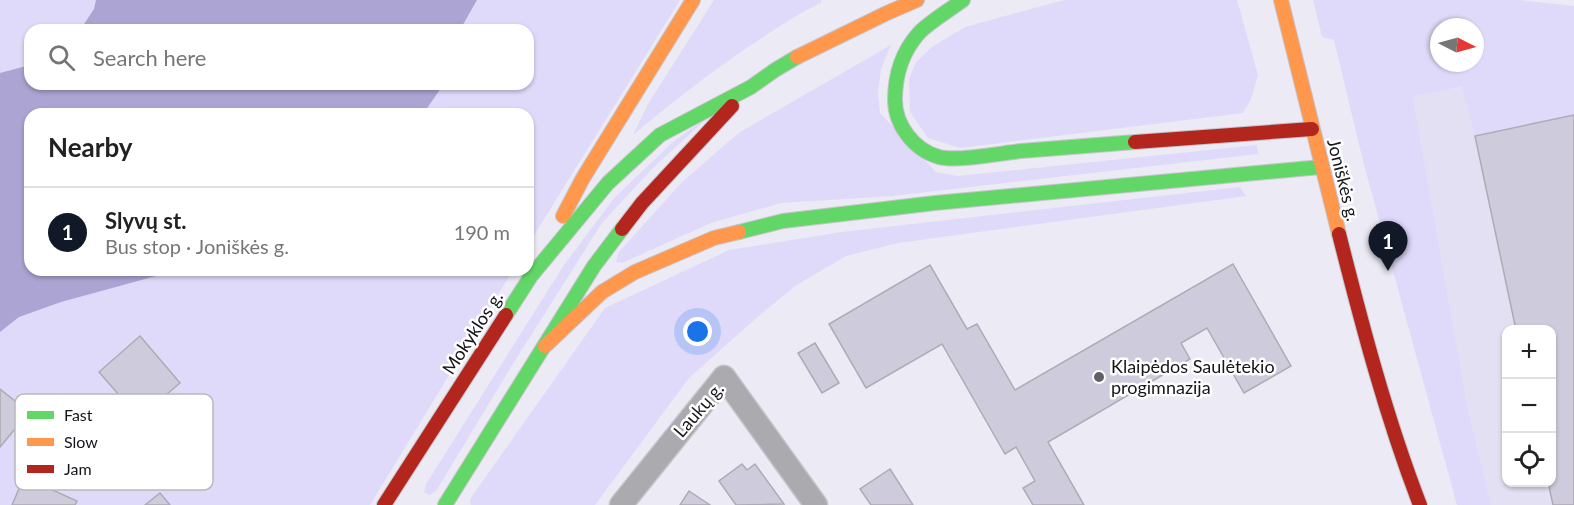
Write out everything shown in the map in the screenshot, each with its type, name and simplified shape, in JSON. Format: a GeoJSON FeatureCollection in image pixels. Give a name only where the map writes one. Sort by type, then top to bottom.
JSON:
{"type":"FeatureCollection","features":[{"type":"Feature","properties":{"kind":"main road"},"geometry":{"type":"LineString","coordinates":[[534,270],[583,178],[693,0]]}},
{"type":"Feature","properties":{"kind":"main road","name":"Mokyklos g."},"geometry":{"type":"LineString","coordinates":[[534,272],[609,183],[660,135],[751,87],[805,53],[917,0]]}},
{"type":"Feature","properties":{"kind":"main road"},"geometry":{"type":"LineString","coordinates":[[963,0],[920,32],[901,60],[895,87],[895,108],[900,125],[911,139],[940,157],[956,158],[1312,129]]}},
{"type":"Feature","properties":{"kind":"main road","name":"Joniškės g."},"geometry":{"type":"LineString","coordinates":[[1281,0],[1366,341],[1395,438],[1420,505]]}},
{"type":"Feature","properties":{"kind":"main road","name":"Mokyklos g."},"geometry":{"type":"LineString","coordinates":[[445,505],[594,266],[642,203],[751,87]]}},
{"type":"Feature","properties":{"kind":"main road"},"geometry":{"type":"LineString","coordinates":[[545,346],[602,292],[635,272],[714,238],[783,221],[935,203],[1321,167]]}},
{"type":"Feature","properties":{"kind":"main road","name":"Mokyklos g."},"geometry":{"type":"LineString","coordinates":[[384,505],[531,276]]}},
{"type":"Feature","properties":{"kind":"street","name":"Laukų g."},"geometry":{"type":"LineString","coordinates":[[621,505],[724,377],[816,505]]}},
{"type":"Feature","properties":{"kind":"shaded area"},"geometry":{"type":"Polygon","coordinates":[[[0,0],[680,0],[534,235],[534,108],[24,108],[24,276],[509,276],[370,505],[0,505],[0,0]]]}},
{"type":"Feature","properties":{"kind":"shaded area"},"geometry":{"type":"Polygon","coordinates":[[[96,0],[477,0],[463,24],[84,24],[94,9],[96,0]]]}},
{"type":"Feature","properties":{"kind":"shaded area"},"geometry":{"type":"Polygon","coordinates":[[[714,0],[821,0],[821,3],[792,18],[731,59],[633,135],[648,104],[714,0]]]}},
{"type":"Feature","properties":{"kind":"shaded area"},"geometry":{"type":"Polygon","coordinates":[[[1064,0],[1237,0],[1258,75],[1251,99],[1243,113],[960,148],[928,138],[910,112],[909,79],[916,62],[932,47],[965,27],[1064,0]]]}},
{"type":"Feature","properties":{"kind":"shaded area"},"geometry":{"type":"Polygon","coordinates":[[[1313,0],[1519,0],[1574,6],[1574,115],[1475,136],[1462,87],[1413,97],[1467,404],[1491,505],[1457,505],[1363,161],[1334,40],[1322,37],[1313,0]]]}},
{"type":"Feature","properties":{"kind":"shaded area"},"geometry":{"type":"Polygon","coordinates":[[[891,45],[881,69],[878,93],[880,113],[936,172],[957,176],[1257,145],[1258,154],[892,196],[781,203],[711,223],[622,263],[616,262],[619,252],[682,182],[740,132],[891,45]]]}},
{"type":"Feature","properties":{"kind":"shaded area"},"geometry":{"type":"Polygon","coordinates":[[[24,67],[24,90],[439,90],[427,108],[24,108],[24,276],[156,276],[61,302],[19,317],[0,332],[0,73],[24,67]]]}},
{"type":"Feature","properties":{"kind":"shaded area"},"geometry":{"type":"Polygon","coordinates":[[[1463,87],[1475,136],[1574,115],[1574,505],[1491,505],[1467,404],[1413,97],[1463,87]]]}},
{"type":"Feature","properties":{"kind":"shaded area"},"geometry":{"type":"Polygon","coordinates":[[[715,111],[653,168],[602,223],[436,491],[430,495],[424,492],[426,484],[564,265],[615,197],[673,142],[715,111]]]}},
{"type":"Feature","properties":{"kind":"shaded area"},"geometry":{"type":"Polygon","coordinates":[[[1240,187],[1246,196],[898,243],[846,256],[795,286],[689,378],[595,505],[471,505],[470,499],[605,308],[729,250],[842,232],[1240,187]]]}},
{"type":"Feature","properties":{"kind":"building"},"geometry":{"type":"Polygon","coordinates":[[[1574,115],[1574,505],[1553,505],[1549,487],[1556,487],[1556,325],[1515,325],[1475,136],[1574,115]]]}},
{"type":"Feature","properties":{"kind":"building","name":"Klaipėdos Saulėtekio progimnazija"},"geometry":{"type":"Polygon","coordinates":[[[1233,264],[1291,366],[1244,393],[1207,328],[1181,343],[1190,359],[1048,442],[1084,505],[1033,505],[1023,488],[1035,481],[1016,447],[1005,454],[942,344],[866,388],[829,324],[930,265],[967,329],[977,324],[1015,390],[1233,264]]]}},
{"type":"Feature","properties":{"kind":"building"},"geometry":{"type":"Polygon","coordinates":[[[140,336],[180,383],[167,394],[118,394],[99,372],[140,336]]]}},
{"type":"Feature","properties":{"kind":"building"},"geometry":{"type":"Polygon","coordinates":[[[815,343],[839,383],[822,393],[798,353],[815,343]]]}},
{"type":"Feature","properties":{"kind":"building"},"geometry":{"type":"Polygon","coordinates":[[[0,389],[15,401],[15,429],[0,447],[0,389]]]}},
{"type":"Feature","properties":{"kind":"building"},"geometry":{"type":"Polygon","coordinates":[[[742,464],[747,470],[755,464],[784,504],[736,505],[719,481],[742,464]]]}},
{"type":"Feature","properties":{"kind":"building"},"geometry":{"type":"Polygon","coordinates":[[[890,469],[913,505],[871,505],[860,489],[890,469]]]}},
{"type":"Feature","properties":{"kind":"building"},"geometry":{"type":"Polygon","coordinates":[[[18,490],[53,490],[77,501],[75,505],[12,505],[18,490]]]}},
{"type":"Feature","properties":{"kind":"building"},"geometry":{"type":"Polygon","coordinates":[[[689,491],[710,505],[680,505],[689,491]]]}},
{"type":"Feature","properties":{"kind":"building"},"geometry":{"type":"Polygon","coordinates":[[[160,493],[170,505],[145,505],[160,493]]]}},
{"type":"Feature","properties":{"kind":"traffic: fast"},"geometry":{"type":"LineString","coordinates":[[963,0],[919,33],[908,48],[898,72],[895,90],[898,118],[908,135],[922,149],[939,157],[957,158],[1135,142]]}},
{"type":"Feature","properties":{"kind":"traffic: fast"},"geometry":{"type":"LineString","coordinates":[[534,272],[608,183],[660,135],[751,87],[797,57]]}},
{"type":"Feature","properties":{"kind":"traffic: fast"},"geometry":{"type":"LineString","coordinates":[[739,232],[783,221],[935,203],[1321,167]]}},
{"type":"Feature","properties":{"kind":"traffic: fast"},"geometry":{"type":"LineString","coordinates":[[445,505],[594,266],[622,229]]}},
{"type":"Feature","properties":{"kind":"traffic: fast"},"geometry":{"type":"LineString","coordinates":[[506,315],[531,276]]}},
{"type":"Feature","properties":{"kind":"traffic: slow"},"geometry":{"type":"LineString","coordinates":[[563,216],[583,178],[693,0]]}},
{"type":"Feature","properties":{"kind":"traffic: slow"},"geometry":{"type":"LineString","coordinates":[[797,57],[917,0]]}},
{"type":"Feature","properties":{"kind":"traffic: slow"},"geometry":{"type":"LineString","coordinates":[[1281,0],[1339,234]]}},
{"type":"Feature","properties":{"kind":"traffic: slow"},"geometry":{"type":"LineString","coordinates":[[545,346],[602,292],[635,272],[714,238],[739,232]]}},
{"type":"Feature","properties":{"kind":"traffic: jam"},"geometry":{"type":"LineString","coordinates":[[622,229],[642,203],[732,106]]}},
{"type":"Feature","properties":{"kind":"traffic: jam"},"geometry":{"type":"LineString","coordinates":[[1135,142],[1312,129]]}},
{"type":"Feature","properties":{"kind":"traffic: jam"},"geometry":{"type":"LineString","coordinates":[[1339,234],[1385,405],[1420,505]]}},
{"type":"Feature","properties":{"kind":"traffic: jam"},"geometry":{"type":"LineString","coordinates":[[384,505],[506,315]]}},
{"type":"Feature","properties":{"kind":"place","name":"Slyvų st."},"geometry":{"type":"Point","coordinates":[1388,271]}},
{"type":"Feature","properties":{"kind":"place","name":"Klaipėdos Saulėtekio progimnazija"},"geometry":{"type":"Point","coordinates":[1099,377]}}]}
